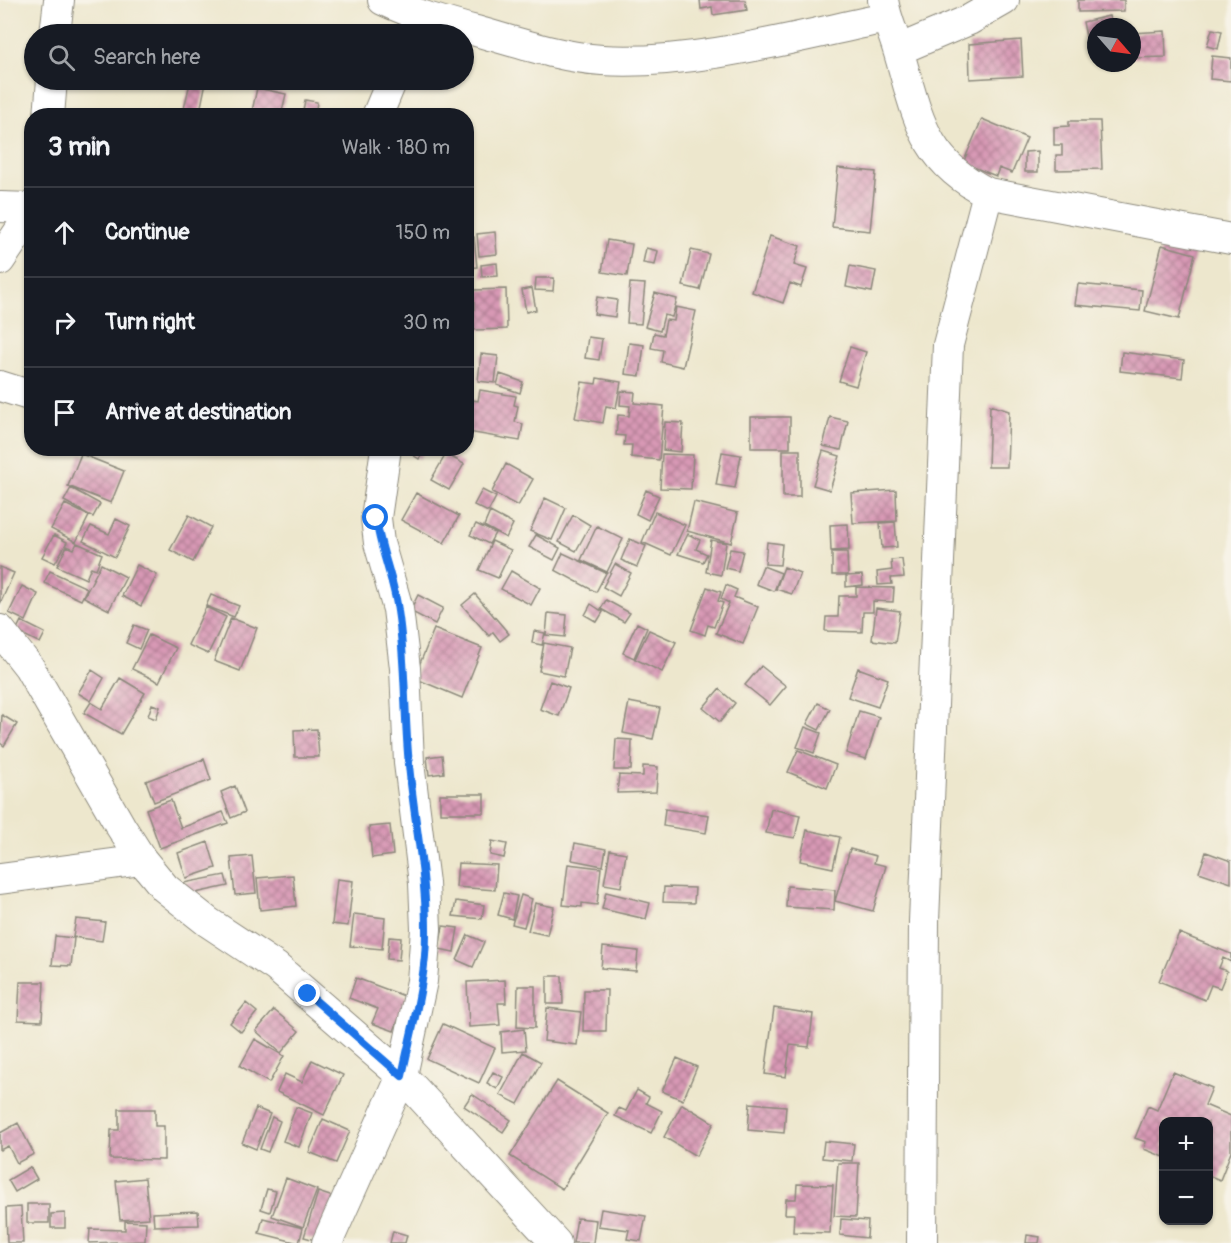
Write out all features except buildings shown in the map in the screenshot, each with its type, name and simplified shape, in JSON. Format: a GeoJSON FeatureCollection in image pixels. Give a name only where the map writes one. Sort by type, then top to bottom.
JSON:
{"type":"FeatureCollection","features":[{"type":"Feature","properties":{"kind":"street"},"geometry":{"type":"LineString","coordinates":[[56,24],[59,0]]}},
{"type":"Feature","properties":{"kind":"street"},"geometry":{"type":"LineString","coordinates":[[383,0],[415,24]]}},
{"type":"Feature","properties":{"kind":"street"},"geometry":{"type":"LineString","coordinates":[[898,50],[969,20],[1004,0]]}},
{"type":"Feature","properties":{"kind":"street"},"geometry":{"type":"LineString","coordinates":[[474,37],[566,56],[604,60],[672,57],[740,48],[885,9],[915,109],[934,152],[949,168],[970,184],[988,193],[1231,239]]}},
{"type":"Feature","properties":{"kind":"street"},"geometry":{"type":"LineString","coordinates":[[50,108],[51,90]]}},
{"type":"Feature","properties":{"kind":"street"},"geometry":{"type":"LineString","coordinates":[[380,108],[388,90]]}},
{"type":"Feature","properties":{"kind":"street"},"geometry":{"type":"LineString","coordinates":[[922,1243],[924,921],[948,345],[988,193]]}},
{"type":"Feature","properties":{"kind":"street"},"geometry":{"type":"LineString","coordinates":[[0,207],[24,208]]}},
{"type":"Feature","properties":{"kind":"street"},"geometry":{"type":"LineString","coordinates":[[0,260],[24,225]]}},
{"type":"Feature","properties":{"kind":"street"},"geometry":{"type":"LineString","coordinates":[[0,386],[24,394]]}},
{"type":"Feature","properties":{"kind":"street"},"geometry":{"type":"LineString","coordinates":[[327,1243],[402,1076],[422,981],[426,929],[424,883],[409,764],[405,668],[398,609],[380,543],[376,518],[385,456]]}},
{"type":"Feature","properties":{"kind":"street"},"geometry":{"type":"LineString","coordinates":[[0,630],[29,667],[142,860],[165,888],[208,922],[276,967],[402,1076],[556,1243]]}},
{"type":"Feature","properties":{"kind":"street"},"geometry":{"type":"LineString","coordinates":[[0,879],[142,860]]}},
{"type":"Feature","properties":{"kind":"route"},"geometry":{"type":"LineString","coordinates":[[308,994],[402,1076],[422,981],[426,929],[424,883],[409,764],[405,668],[398,609],[380,543],[376,518]]}}]}
